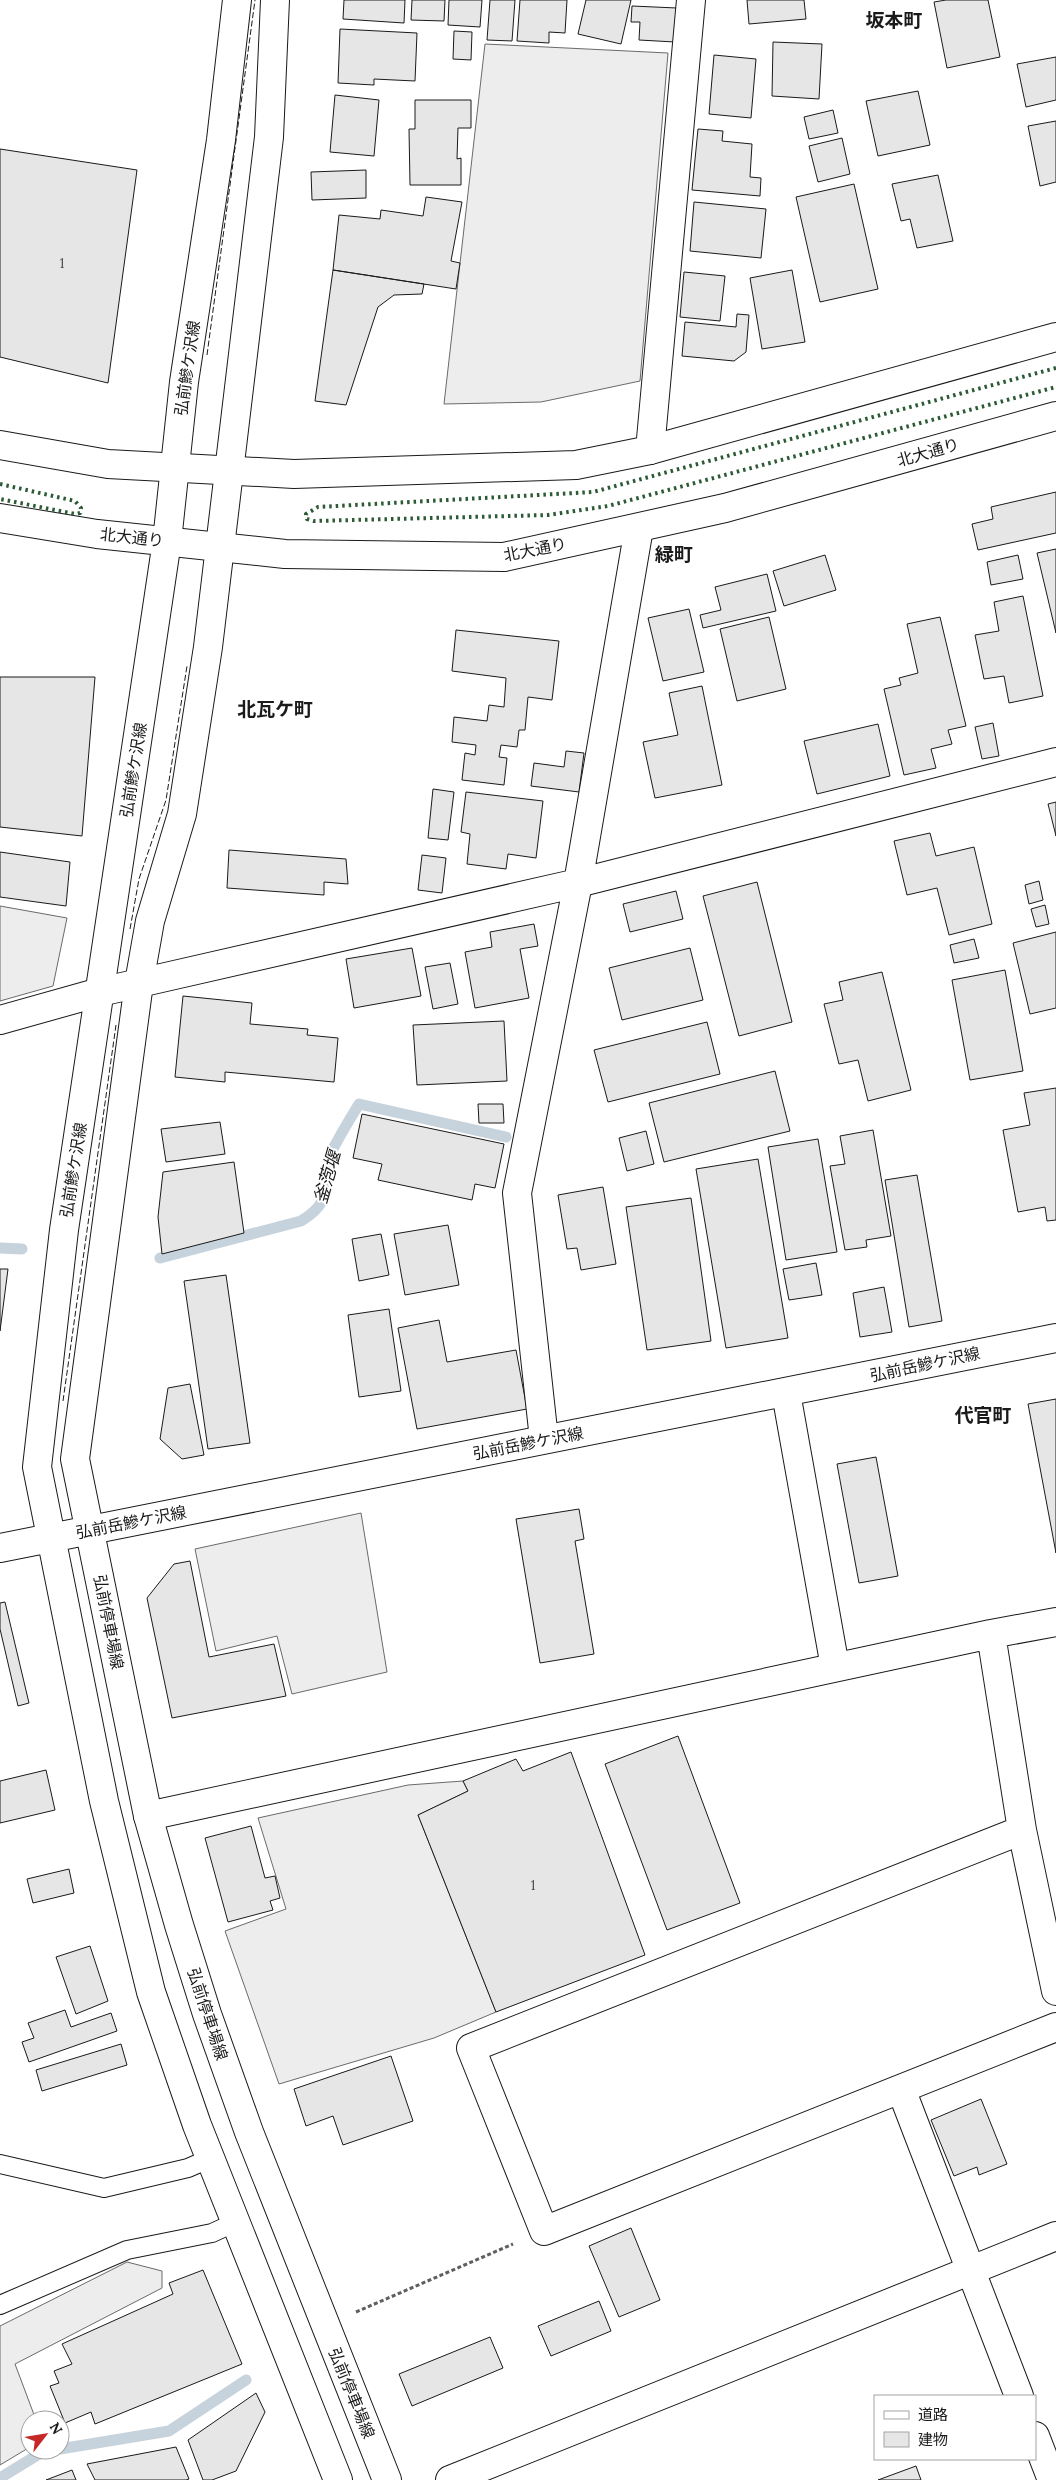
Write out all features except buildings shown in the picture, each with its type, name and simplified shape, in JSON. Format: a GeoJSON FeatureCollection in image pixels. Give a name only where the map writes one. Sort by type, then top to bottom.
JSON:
{"type":"FeatureCollection","features":[{"type":"Feature","properties":{"kind":"street","name":"弘前鰺ケ沢線"},"geometry":{"type":"LineString","coordinates":[[49,1538],[37,1467],[64,1230],[168,541],[184,382],[221,140],[237,0]]}},
{"type":"Feature","properties":{"kind":"street"},"geometry":{"type":"LineString","coordinates":[[90,1530],[76,1459],[139,984],[150,921],[182,814],[208,647],[269,137],[275,0]]}},
{"type":"Feature","properties":{"kind":"street"},"geometry":{"type":"LineString","coordinates":[[650,450],[691,0]]}},
{"type":"Feature","properties":{"kind":"street"},"geometry":{"type":"LineString","coordinates":[[0,444],[108,464],[294,474],[576,465],[650,450],[1056,337]]}},
{"type":"Feature","properties":{"kind":"street","name":"北大通り"},"geometry":{"type":"LineString","coordinates":[[0,518],[97,534],[285,554],[504,557],[725,508],[1056,416]]}},
{"type":"Feature","properties":{"kind":"street"},"geometry":{"type":"LineString","coordinates":[[544,1439],[517,1193],[578,882],[639,528]]}},
{"type":"Feature","properties":{"kind":"street"},"geometry":{"type":"LineString","coordinates":[[0,1020],[100,992],[578,882],[1056,762]]}},
{"type":"Feature","properties":{"kind":"street","name":"弘前岳鰺ケ沢線"},"geometry":{"type":"LineString","coordinates":[[0,1548],[1056,1338]]}},
{"type":"Feature","properties":{"kind":"street"},"geometry":{"type":"LineString","coordinates":[[786,1393],[835,1667]]}},
{"type":"Feature","properties":{"kind":"street","name":"弘前停車場線"},"geometry":{"type":"LineString","coordinates":[[90,1530],[148,1816],[206,2014],[295,2251],[387,2480]]}},
{"type":"Feature","properties":{"kind":"street"},"geometry":{"type":"LineString","coordinates":[[49,1538],[104,1801],[152,1992],[211,2158],[338,2480]]}},
{"type":"Feature","properties":{"kind":"street"},"geometry":{"type":"LineString","coordinates":[[148,1816],[835,1667],[1056,1622]]}},
{"type":"Feature","properties":{"kind":"street"},"geometry":{"type":"LineString","coordinates":[[991,1634],[1022,1830],[1056,1991]]}},
{"type":"Feature","properties":{"kind":"street"},"geometry":{"type":"LineString","coordinates":[[1022,1830],[471,2048],[544,2232],[1056,2027]]}},
{"type":"Feature","properties":{"kind":"street"},"geometry":{"type":"LineString","coordinates":[[900,2090],[1019,2395]]}},
{"type":"Feature","properties":{"kind":"street"},"geometry":{"type":"LineString","coordinates":[[450,2480],[970,2269],[1056,2236]]}},
{"type":"Feature","properties":{"kind":"street"},"geometry":{"type":"LineString","coordinates":[[1043,2441],[1052,2480]]}},
{"type":"Feature","properties":{"kind":"lane"},"geometry":{"type":"LineString","coordinates":[[0,2164],[104,2188],[188,2168],[211,2158]]}},
{"type":"Feature","properties":{"kind":"lane"},"geometry":{"type":"LineString","coordinates":[[0,2305],[126,2250],[212,2233],[236,2222]]}},
{"type":"Feature","properties":{"kind":"path"},"geometry":{"type":"LineString","coordinates":[[354,2312],[544,2232]]}},
{"type":"Feature","properties":{"kind":"shaded area"},"geometry":{"type":"Polygon","coordinates":[[[485,44],[668,53],[640,381],[541,402],[444,404],[485,44]]]}},
{"type":"Feature","properties":{"kind":"shaded area"},"geometry":{"type":"Polygon","coordinates":[[[0,906],[67,918],[53,986],[0,1001],[0,906]]]}},
{"type":"Feature","properties":{"kind":"shaded area"},"geometry":{"type":"Polygon","coordinates":[[[361,1513],[387,1672],[292,1694],[277,1636],[216,1651],[195,1549],[361,1513]]]}},
{"type":"Feature","properties":{"kind":"shaded area"},"geometry":{"type":"Polygon","coordinates":[[[463,1781],[468,1791],[418,1815],[496,2012],[434,2038],[279,2084],[225,1931],[286,1909],[258,1818],[408,1785],[463,1781]]]}},
{"type":"Feature","properties":{"kind":"shaded area"},"geometry":{"type":"Polygon","coordinates":[[[127,2262],[162,2271],[162,2288],[15,2364],[32,2410],[20,2410],[20,2453],[0,2465],[0,2326],[127,2262]]]}},
{"type":"Feature","properties":{"kind":"waterway","name":"釜萢堰"},"geometry":{"type":"LineString","coordinates":[[160,1258],[301,1221],[313,1213],[324,1197],[328,1162],[332,1151],[359,1104],[506,1137]]}},
{"type":"Feature","properties":{"kind":"waterway"},"geometry":{"type":"LineString","coordinates":[[0,1248],[22,1249]]}},
{"type":"Feature","properties":{"kind":"waterway"},"geometry":{"type":"LineString","coordinates":[[70,2447],[169,2431],[246,2380]]}},
{"type":"Feature","properties":{"kind":"waterway"},"geometry":{"type":"LineString","coordinates":[[0,2478],[29,2460]]}},
{"type":"Feature","properties":{"kind":"hedge"},"geometry":{"type":"LineString","coordinates":[[1056,368],[593,492],[318,507],[306,514],[307,519],[314,521],[548,515],[608,506],[1056,387]]}},
{"type":"Feature","properties":{"kind":"hedge"},"geometry":{"type":"LineString","coordinates":[[0,484],[75,501],[81,508],[80,513],[75,514],[0,499]]}},
{"type":"Feature","properties":{"kind":"fence"},"geometry":{"type":"LineString","coordinates":[[207,355],[255,0]]}},
{"type":"Feature","properties":{"kind":"fence"},"geometry":{"type":"LineString","coordinates":[[130,929],[139,879],[166,800],[187,666]]}},
{"type":"Feature","properties":{"kind":"fence"},"geometry":{"type":"LineString","coordinates":[[63,1401],[116,1025]]}},
{"type":"Feature","properties":{"kind":"district","name":"坂本町"},"geometry":{"type":"Point","coordinates":[894,20]}},
{"type":"Feature","properties":{"kind":"district","name":"緑町"},"geometry":{"type":"Point","coordinates":[674,554]}},
{"type":"Feature","properties":{"kind":"district","name":"北瓦ケ町"},"geometry":{"type":"Point","coordinates":[275,709]}},
{"type":"Feature","properties":{"kind":"district","name":"代官町"},"geometry":{"type":"Point","coordinates":[983,1415]}}]}
